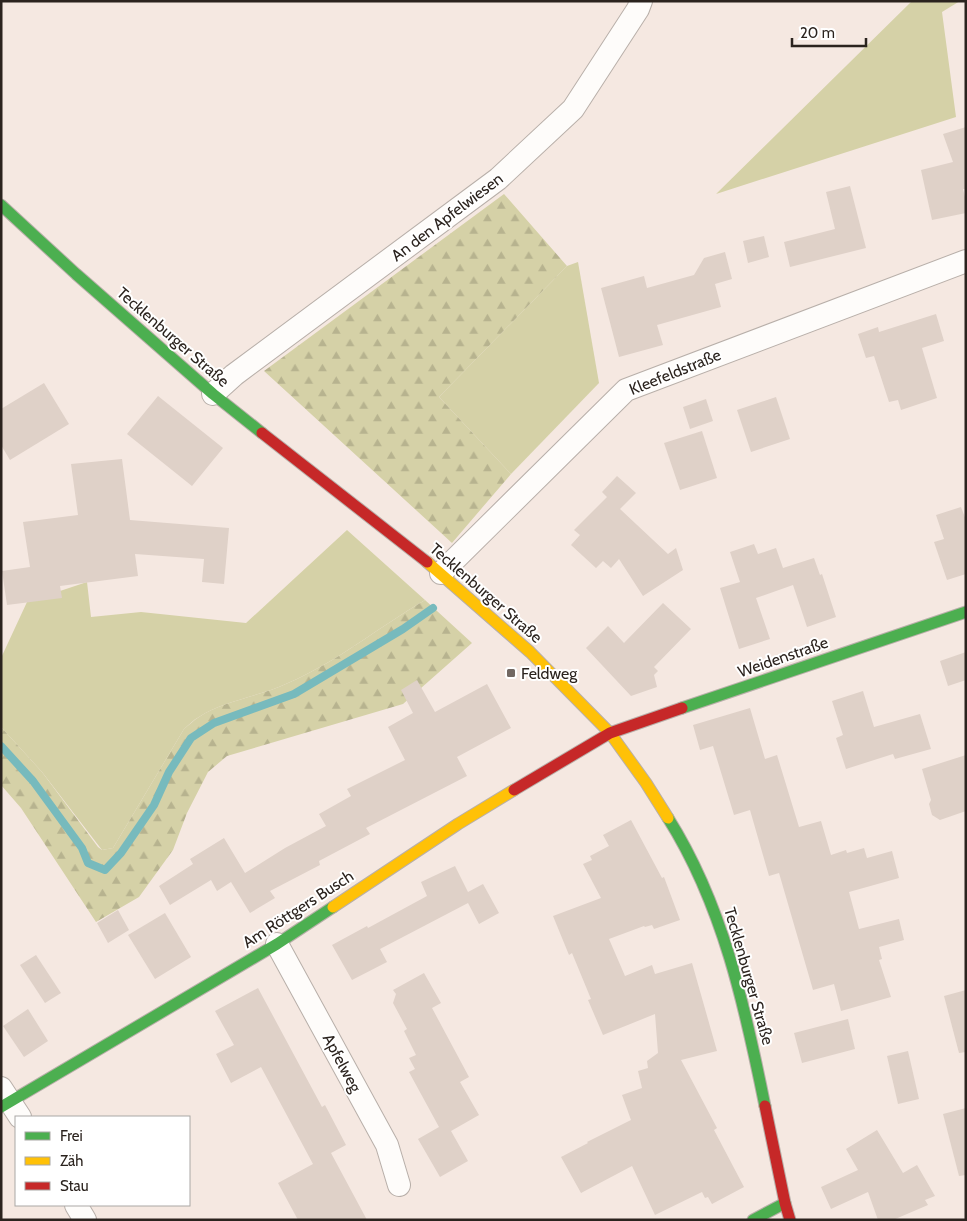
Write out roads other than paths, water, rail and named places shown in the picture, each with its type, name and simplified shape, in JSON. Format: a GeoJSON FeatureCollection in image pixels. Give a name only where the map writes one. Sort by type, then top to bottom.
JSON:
{"type":"FeatureCollection","features":[{"type":"Feature","properties":{"kind":"street","name":"An den Apfelwiesen"},"geometry":{"type":"LineString","coordinates":[[213,394],[234,375],[498,179],[572,109],[638,9],[641,1]]}},
{"type":"Feature","properties":{"kind":"street","name":"Tecklenburger Straße"},"geometry":{"type":"LineString","coordinates":[[1,205],[76,274],[213,394],[441,573],[530,652],[610,733],[646,783],[682,840],[699,873],[722,932],[749,1026],[790,1220]]}},
{"type":"Feature","properties":{"kind":"street","name":"Kleefeldstraße"},"geometry":{"type":"LineString","coordinates":[[441,573],[626,390],[966,262]]}},
{"type":"Feature","properties":{"kind":"street","name":"Weidenstraße"},"geometry":{"type":"LineString","coordinates":[[610,733],[966,612]]}},
{"type":"Feature","properties":{"kind":"street","name":"Am Röttgers Busch"},"geometry":{"type":"LineString","coordinates":[[8,1103],[277,944],[458,824],[610,733]]}},
{"type":"Feature","properties":{"kind":"street","name":"Apfelweg"},"geometry":{"type":"LineString","coordinates":[[277,944],[387,1145],[399,1185]]}},
{"type":"Feature","properties":{"kind":"street"},"geometry":{"type":"LineString","coordinates":[[753,1220],[785,1203]]}},
{"type":"Feature","properties":{"kind":"street"},"geometry":{"type":"LineString","coordinates":[[77,1206],[85,1220]]}},
{"type":"Feature","properties":{"kind":"waterway"},"geometry":{"type":"LineString","coordinates":[[1,746],[33,781],[82,848],[88,863],[105,870],[121,853],[154,805],[169,772],[191,738],[214,723],[294,694],[403,629],[433,608]]}},
{"type":"Feature","properties":{"kind":"place","name":"Feldweg"},"geometry":{"type":"Point","coordinates":[511,673]}}]}
